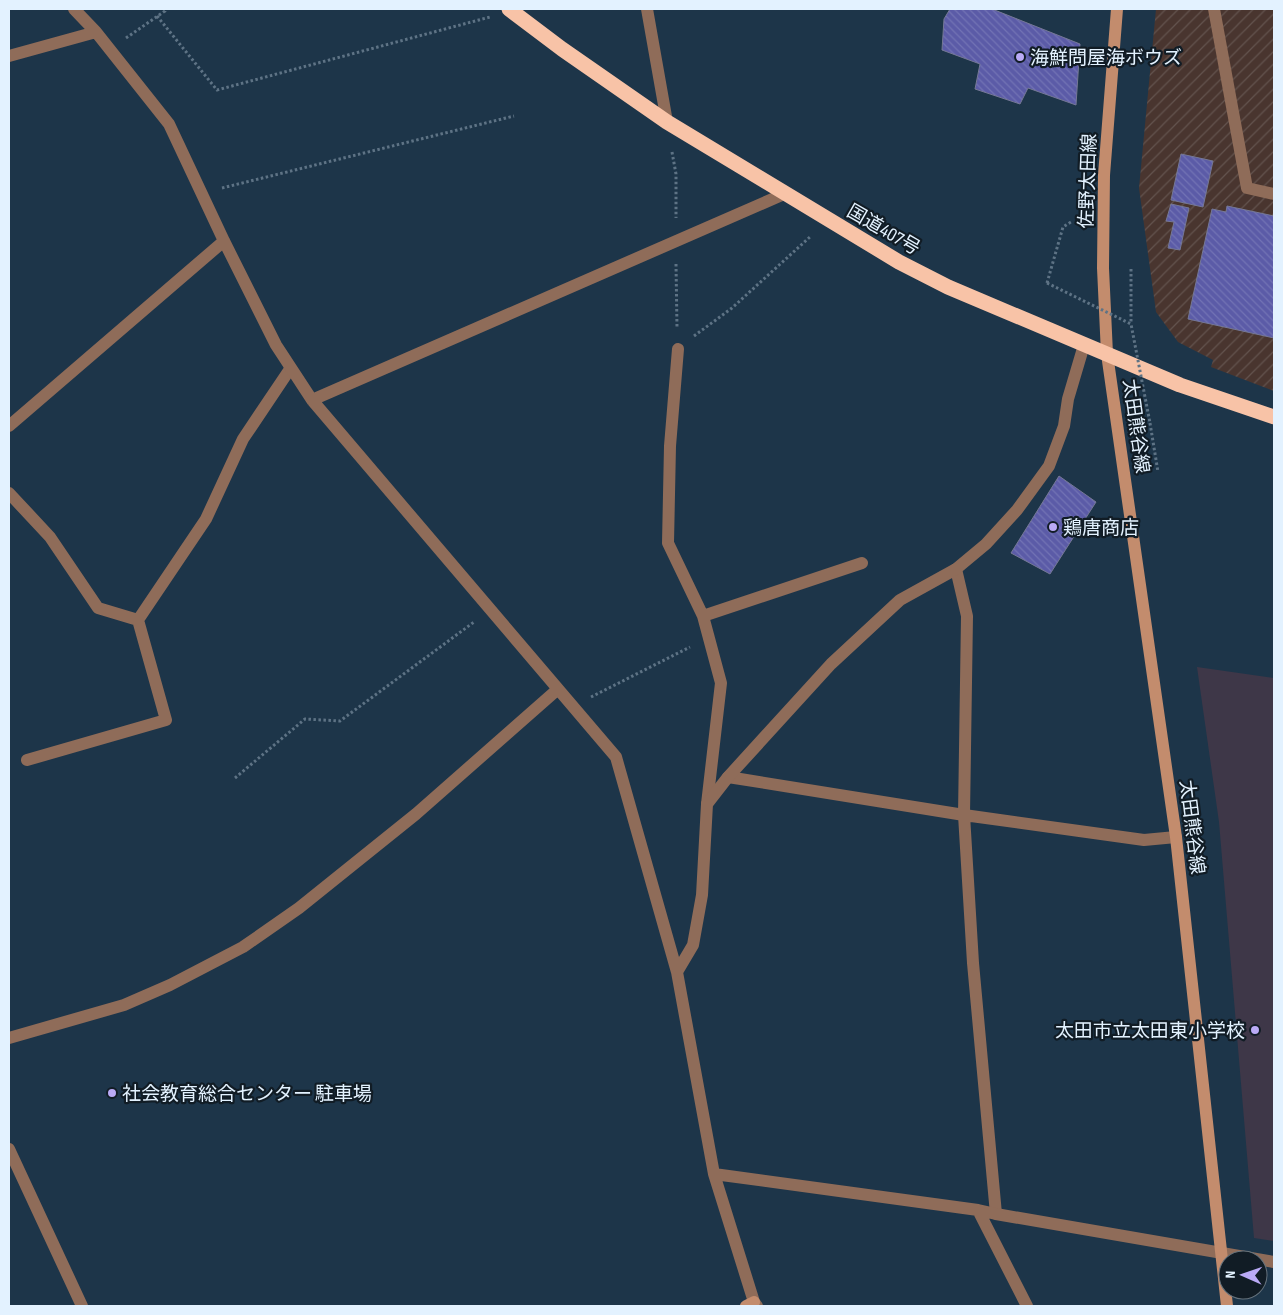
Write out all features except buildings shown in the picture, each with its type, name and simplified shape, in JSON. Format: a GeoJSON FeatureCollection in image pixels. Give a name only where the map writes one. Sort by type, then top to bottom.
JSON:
{"type":"FeatureCollection","features":[{"type":"Feature","properties":{"kind":"highway","name":"国道407号"},"geometry":{"type":"LineString","coordinates":[[511,10],[562,49],[667,122],[899,262],[948,287],[1180,385],[1274,417]]}},
{"type":"Feature","properties":{"kind":"main road","name":"佐野太田線"},"geometry":{"type":"LineString","coordinates":[[1108,354],[1103,268],[1104,175],[1117,9]]}},
{"type":"Feature","properties":{"kind":"main road","name":"太田熊谷線"},"geometry":{"type":"LineString","coordinates":[[1108,354],[1176,837],[1222,1250]]}},
{"type":"Feature","properties":{"kind":"street"},"geometry":{"type":"LineString","coordinates":[[74,9],[96,32],[169,124],[276,345],[312,400],[616,757],[677,972],[714,1174],[753,1305]]}},
{"type":"Feature","properties":{"kind":"street"},"geometry":{"type":"LineString","coordinates":[[647,9],[667,122]]}},
{"type":"Feature","properties":{"kind":"street"},"geometry":{"type":"LineString","coordinates":[[1214,9],[1247,188],[1274,194]]}},
{"type":"Feature","properties":{"kind":"street"},"geometry":{"type":"LineString","coordinates":[[9,56],[96,32]]}},
{"type":"Feature","properties":{"kind":"street"},"geometry":{"type":"LineString","coordinates":[[312,400],[784,194]]}},
{"type":"Feature","properties":{"kind":"street"},"geometry":{"type":"LineString","coordinates":[[9,426],[224,241]]}},
{"type":"Feature","properties":{"kind":"street"},"geometry":{"type":"LineString","coordinates":[[706,804],[728,777],[831,664],[900,600],[956,569],[986,544],[1017,510],[1049,466],[1064,426],[1068,399],[1084,345]]}},
{"type":"Feature","properties":{"kind":"street"},"geometry":{"type":"LineString","coordinates":[[677,972],[693,945],[702,894],[706,804],[721,683],[703,616],[668,543],[670,446],[678,348]]}},
{"type":"Feature","properties":{"kind":"street"},"geometry":{"type":"LineString","coordinates":[[27,760],[166,720],[138,620],[206,519],[242,439],[290,369]]}},
{"type":"Feature","properties":{"kind":"street"},"geometry":{"type":"LineString","coordinates":[[9,492],[50,537],[98,608],[138,620]]}},
{"type":"Feature","properties":{"kind":"street"},"geometry":{"type":"LineString","coordinates":[[703,616],[862,562]]}},
{"type":"Feature","properties":{"kind":"street"},"geometry":{"type":"LineString","coordinates":[[956,569],[967,616],[964,815],[973,964],[996,1214]]}},
{"type":"Feature","properties":{"kind":"street"},"geometry":{"type":"LineString","coordinates":[[9,1038],[124,1005],[170,985],[243,948],[299,908],[416,814],[558,690]]}},
{"type":"Feature","properties":{"kind":"street"},"geometry":{"type":"LineString","coordinates":[[728,777],[964,815],[1144,840],[1176,837]]}},
{"type":"Feature","properties":{"kind":"street"},"geometry":{"type":"LineString","coordinates":[[9,1149],[82,1306]]}},
{"type":"Feature","properties":{"kind":"street"},"geometry":{"type":"LineString","coordinates":[[714,1174],[978,1210],[1218,1253]]}},
{"type":"Feature","properties":{"kind":"street"},"geometry":{"type":"LineString","coordinates":[[978,1210],[1027,1306]]}},
{"type":"Feature","properties":{"kind":"path"},"geometry":{"type":"LineString","coordinates":[[109,49],[165,11],[165,9]]}},
{"type":"Feature","properties":{"kind":"path"},"geometry":{"type":"LineString","coordinates":[[157,16],[217,90],[511,10]]}},
{"type":"Feature","properties":{"kind":"path"},"geometry":{"type":"LineString","coordinates":[[202,193],[514,116]]}},
{"type":"Feature","properties":{"kind":"path"},"geometry":{"type":"LineString","coordinates":[[667,122],[676,174],[678,348]]}},
{"type":"Feature","properties":{"kind":"path"},"geometry":{"type":"LineString","coordinates":[[678,348],[732,308],[827,220]]}},
{"type":"Feature","properties":{"kind":"path"},"geometry":{"type":"LineString","coordinates":[[1072,222],[1063,227],[1047,283],[1131,324]]}},
{"type":"Feature","properties":{"kind":"path"},"geometry":{"type":"LineString","coordinates":[[1130,269],[1131,324],[1158,472]]}},
{"type":"Feature","properties":{"kind":"path"},"geometry":{"type":"LineString","coordinates":[[235,778],[305,719],[340,721],[491,610]]}},
{"type":"Feature","properties":{"kind":"path"},"geometry":{"type":"LineString","coordinates":[[572,706],[709,638]]}},
{"type":"Feature","properties":{"kind":"shaded area"},"geometry":{"type":"Polygon","coordinates":[[[1156,9],[1274,9],[1274,391],[1211,367],[1213,360],[1178,342],[1156,312],[1139,188],[1156,9]]]}},
{"type":"Feature","properties":{"kind":"shaded area","name":"太田市立太田東小学校"},"geometry":{"type":"Polygon","coordinates":[[[1197,667],[1274,678],[1274,1241],[1254,1238],[1219,822],[1197,667]]]}},
{"type":"Feature","properties":{"kind":"place","name":"海鮮問屋海ボウズ"},"geometry":{"type":"Point","coordinates":[1020,57]}},
{"type":"Feature","properties":{"kind":"place","name":"鶏唐商店"},"geometry":{"type":"Point","coordinates":[1053,527]}},
{"type":"Feature","properties":{"kind":"place","name":"太田市立太田東小学校"},"geometry":{"type":"Point","coordinates":[1255,1030]}},
{"type":"Feature","properties":{"kind":"place","name":"社会教育総合センター 駐車場"},"geometry":{"type":"Point","coordinates":[112,1093]}}]}
